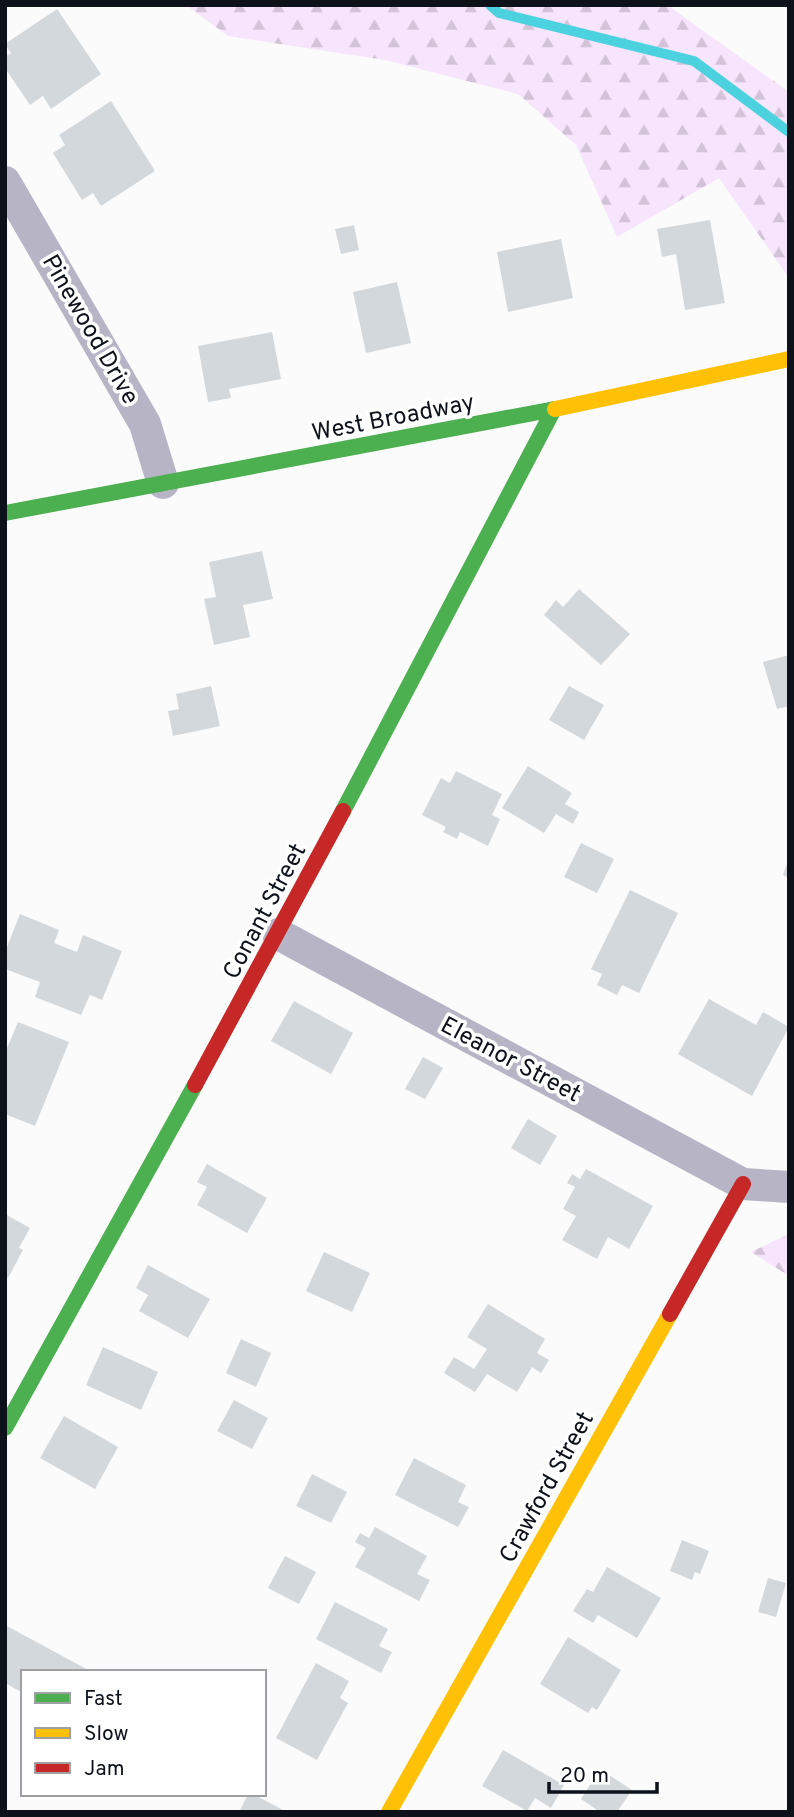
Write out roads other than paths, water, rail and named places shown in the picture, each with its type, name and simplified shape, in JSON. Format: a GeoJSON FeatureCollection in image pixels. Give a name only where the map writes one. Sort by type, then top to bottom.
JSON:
{"type":"FeatureCollection","features":[{"type":"Feature","properties":{"kind":"street","name":"Pinewood Drive"},"geometry":{"type":"LineString","coordinates":[[5,182],[145,424],[163,483]]}},
{"type":"Feature","properties":{"kind":"street","name":"West Broadway"},"geometry":{"type":"LineString","coordinates":[[5,513],[554,410],[789,359]]}},
{"type":"Feature","properties":{"kind":"street","name":"Conant Street"},"geometry":{"type":"LineString","coordinates":[[5,1428],[278,934],[554,410]]}},
{"type":"Feature","properties":{"kind":"street","name":"Eleanor Street"},"geometry":{"type":"LineString","coordinates":[[278,934],[743,1184]]}},
{"type":"Feature","properties":{"kind":"street"},"geometry":{"type":"LineString","coordinates":[[743,1184],[789,1187]]}},
{"type":"Feature","properties":{"kind":"street","name":"Crawford Street"},"geometry":{"type":"LineString","coordinates":[[389,1812],[743,1184]]}},
{"type":"Feature","properties":{"kind":"waterway"},"geometry":{"type":"LineString","coordinates":[[490,5],[499,13],[694,61],[789,132]]}}]}
